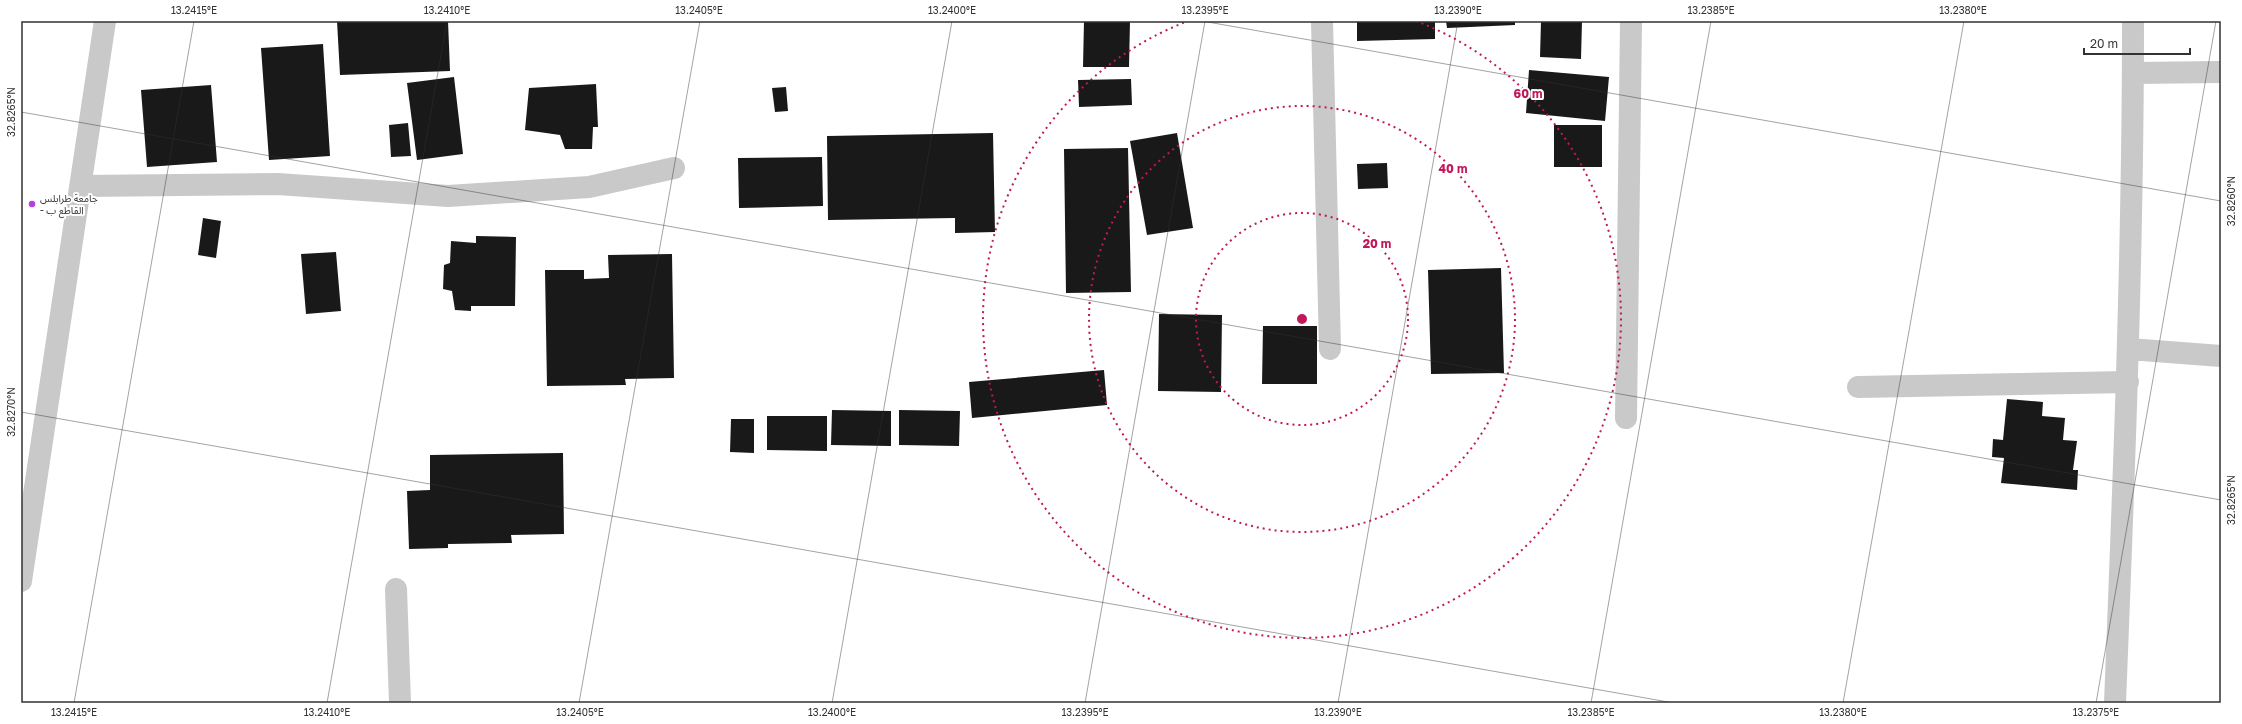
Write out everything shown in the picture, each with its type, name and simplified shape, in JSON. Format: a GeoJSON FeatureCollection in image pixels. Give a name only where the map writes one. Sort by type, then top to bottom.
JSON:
{"type":"FeatureCollection","features":[{"type":"Feature","properties":{"kind":"street"},"geometry":{"type":"LineString","coordinates":[[21,581],[105,21]]}},
{"type":"Feature","properties":{"kind":"street"},"geometry":{"type":"LineString","coordinates":[[1322,21],[1330,349]]}},
{"type":"Feature","properties":{"kind":"street"},"geometry":{"type":"LineString","coordinates":[[1626,418],[1631,21]]}},
{"type":"Feature","properties":{"kind":"street"},"geometry":{"type":"LineString","coordinates":[[2115,703],[2129,349],[2133,21],[2126,21]]}},
{"type":"Feature","properties":{"kind":"street"},"geometry":{"type":"LineString","coordinates":[[2133,73],[2221,72]]}},
{"type":"Feature","properties":{"kind":"street"},"geometry":{"type":"LineString","coordinates":[[80,186],[278,184],[448,196],[589,187],[674,168]]}},
{"type":"Feature","properties":{"kind":"street"},"geometry":{"type":"LineString","coordinates":[[2129,349],[2221,356]]}},
{"type":"Feature","properties":{"kind":"street"},"geometry":{"type":"LineString","coordinates":[[1858,387],[2128,382]]}},
{"type":"Feature","properties":{"kind":"street"},"geometry":{"type":"LineString","coordinates":[[396,589],[400,703]]}},
{"type":"Feature","properties":{"kind":"building"},"geometry":{"type":"Polygon","coordinates":[[[337,21],[448,21],[450,71],[340,75],[337,21]]]}},
{"type":"Feature","properties":{"kind":"building"},"geometry":{"type":"Polygon","coordinates":[[[1084,21],[1130,21],[1129,67],[1083,67],[1084,21]]]}},
{"type":"Feature","properties":{"kind":"building"},"geometry":{"type":"Polygon","coordinates":[[[1357,21],[1435,21],[1435,39],[1357,41],[1357,21]]]}},
{"type":"Feature","properties":{"kind":"building"},"geometry":{"type":"Polygon","coordinates":[[[1446,21],[1515,21],[1515,25],[1447,28],[1446,21]]]}},
{"type":"Feature","properties":{"kind":"building"},"geometry":{"type":"Polygon","coordinates":[[[1541,21],[1582,21],[1581,59],[1540,57],[1541,21]]]}},
{"type":"Feature","properties":{"kind":"building"},"geometry":{"type":"Polygon","coordinates":[[[323,44],[330,156],[269,160],[261,48],[323,44]]]}},
{"type":"Feature","properties":{"kind":"building"},"geometry":{"type":"Polygon","coordinates":[[[1529,70],[1609,77],[1605,121],[1526,113],[1529,70]]]}},
{"type":"Feature","properties":{"kind":"building"},"geometry":{"type":"Polygon","coordinates":[[[454,77],[463,154],[417,160],[407,83],[454,77]]]}},
{"type":"Feature","properties":{"kind":"building"},"geometry":{"type":"Polygon","coordinates":[[[1131,79],[1132,105],[1079,107],[1078,80],[1131,79]]]}},
{"type":"Feature","properties":{"kind":"building"},"geometry":{"type":"Polygon","coordinates":[[[596,84],[598,127],[593,127],[592,149],[565,149],[560,135],[525,130],[529,88],[596,84]]]}},
{"type":"Feature","properties":{"kind":"building"},"geometry":{"type":"Polygon","coordinates":[[[211,85],[217,162],[147,167],[141,90],[211,85]]]}},
{"type":"Feature","properties":{"kind":"building"},"geometry":{"type":"Polygon","coordinates":[[[786,87],[788,111],[775,112],[772,88],[786,87]]]}},
{"type":"Feature","properties":{"kind":"building"},"geometry":{"type":"Polygon","coordinates":[[[408,123],[411,156],[391,157],[389,125],[408,123]]]}},
{"type":"Feature","properties":{"kind":"building"},"geometry":{"type":"Polygon","coordinates":[[[1554,125],[1602,125],[1602,167],[1554,167],[1554,125]]]}},
{"type":"Feature","properties":{"kind":"building"},"geometry":{"type":"Polygon","coordinates":[[[993,133],[995,232],[955,233],[955,218],[828,220],[827,136],[993,133]]]}},
{"type":"Feature","properties":{"kind":"building"},"geometry":{"type":"Polygon","coordinates":[[[1177,133],[1193,228],[1147,235],[1130,141],[1177,133]]]}},
{"type":"Feature","properties":{"kind":"building"},"geometry":{"type":"Polygon","coordinates":[[[1128,148],[1131,292],[1066,293],[1064,149],[1128,148]]]}},
{"type":"Feature","properties":{"kind":"building"},"geometry":{"type":"Polygon","coordinates":[[[822,157],[823,206],[739,208],[738,158],[822,157]]]}},
{"type":"Feature","properties":{"kind":"building"},"geometry":{"type":"Polygon","coordinates":[[[1387,163],[1388,188],[1358,189],[1357,164],[1387,163]]]}},
{"type":"Feature","properties":{"kind":"building"},"geometry":{"type":"Polygon","coordinates":[[[203,218],[221,221],[216,258],[198,255],[203,218]]]}},
{"type":"Feature","properties":{"kind":"building"},"geometry":{"type":"Polygon","coordinates":[[[476,236],[516,237],[515,306],[471,306],[471,311],[455,310],[452,291],[443,289],[444,265],[450,263],[451,241],[476,243],[476,236]]]}},
{"type":"Feature","properties":{"kind":"building"},"geometry":{"type":"Polygon","coordinates":[[[336,252],[341,311],[306,314],[301,254],[336,252]]]}},
{"type":"Feature","properties":{"kind":"building"},"geometry":{"type":"Polygon","coordinates":[[[672,254],[674,378],[625,379],[626,385],[547,386],[545,270],[584,270],[584,279],[609,278],[608,255],[672,254]]]}},
{"type":"Feature","properties":{"kind":"building"},"geometry":{"type":"Polygon","coordinates":[[[1501,268],[1504,373],[1431,374],[1428,270],[1501,268]]]}},
{"type":"Feature","properties":{"kind":"building"},"geometry":{"type":"Polygon","coordinates":[[[1159,314],[1222,315],[1221,392],[1158,391],[1159,314]]]}},
{"type":"Feature","properties":{"kind":"building"},"geometry":{"type":"Polygon","coordinates":[[[1263,326],[1317,326],[1317,384],[1262,384],[1263,326]]]}},
{"type":"Feature","properties":{"kind":"building"},"geometry":{"type":"Polygon","coordinates":[[[1104,370],[1107,405],[972,418],[969,382],[1104,370]]]}},
{"type":"Feature","properties":{"kind":"building"},"geometry":{"type":"Polygon","coordinates":[[[2007,399],[2043,402],[2042,416],[2065,418],[2063,440],[2077,441],[2073,470],[2078,470],[2077,490],[2001,483],[2004,458],[1992,457],[1993,439],[2003,440],[2007,399]]]}},
{"type":"Feature","properties":{"kind":"building"},"geometry":{"type":"Polygon","coordinates":[[[832,410],[891,411],[891,446],[831,445],[832,410]]]}},
{"type":"Feature","properties":{"kind":"building"},"geometry":{"type":"Polygon","coordinates":[[[899,410],[960,411],[959,446],[899,445],[899,410]]]}},
{"type":"Feature","properties":{"kind":"building"},"geometry":{"type":"Polygon","coordinates":[[[767,416],[827,416],[827,451],[767,450],[767,416]]]}},
{"type":"Feature","properties":{"kind":"building"},"geometry":{"type":"Polygon","coordinates":[[[731,419],[754,419],[754,453],[730,452],[731,419]]]}},
{"type":"Feature","properties":{"kind":"building"},"geometry":{"type":"Polygon","coordinates":[[[563,453],[564,534],[511,535],[512,543],[448,544],[448,548],[409,549],[407,491],[430,490],[430,455],[563,453]]]}},
{"type":"Feature","properties":{"kind":"place","name":"جامعة طرابلس - القاطع ب"},"geometry":{"type":"Point","coordinates":[32,204]}}]}
